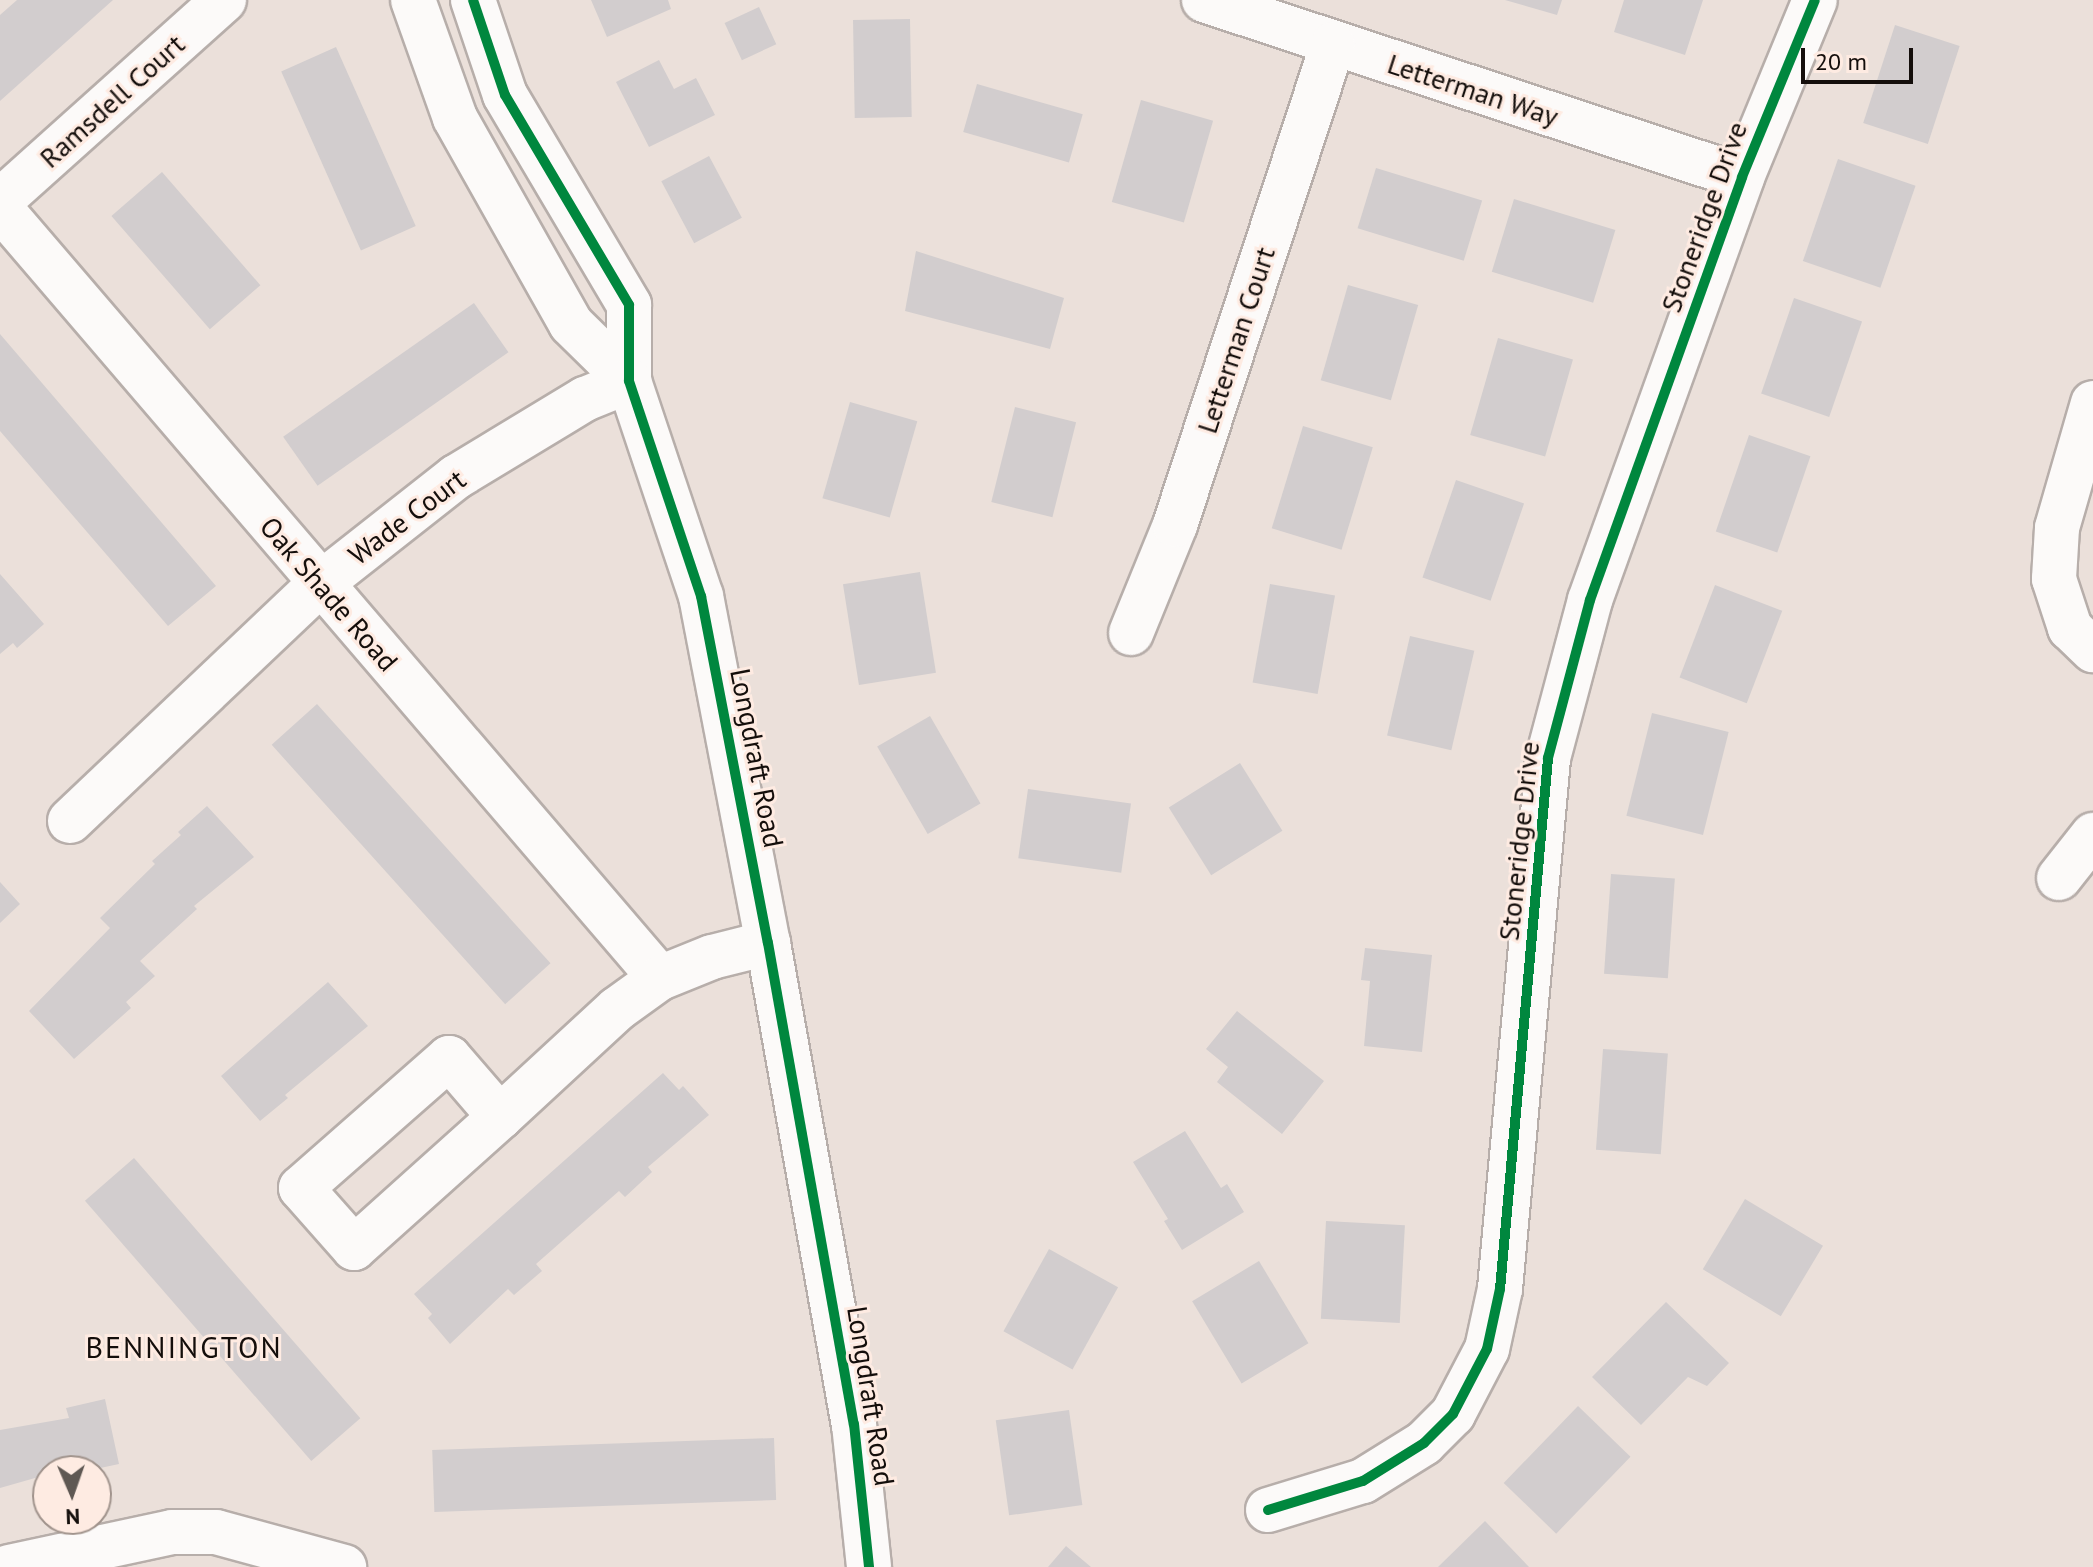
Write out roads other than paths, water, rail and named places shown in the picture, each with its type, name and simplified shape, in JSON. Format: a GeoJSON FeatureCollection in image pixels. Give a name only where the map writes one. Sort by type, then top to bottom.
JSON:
{"type":"FeatureCollection","features":[{"type":"Feature","properties":{"kind":"street","name":"Ramsdell Court"},"geometry":{"type":"LineString","coordinates":[[0,201],[224,0]]}},
{"type":"Feature","properties":{"kind":"street","name":"Longdraft Road"},"geometry":{"type":"LineString","coordinates":[[413,0],[455,118],[571,324],[629,381]]}},
{"type":"Feature","properties":{"kind":"street","name":"Longdraft Road"},"geometry":{"type":"LineString","coordinates":[[473,0],[505,95],[629,305],[629,381],[701,596],[768,943],[854,1424],[869,1567]]}},
{"type":"Feature","properties":{"kind":"street","name":"Letterman Way"},"geometry":{"type":"LineString","coordinates":[[1204,0],[1742,177]]}},
{"type":"Feature","properties":{"kind":"street","name":"Stoneridge Drive"},"geometry":{"type":"LineString","coordinates":[[1268,1510],[1363,1481],[1424,1443],[1453,1414],[1487,1349],[1500,1289],[1548,758],[1590,600],[1742,177],[1815,0]]}},
{"type":"Feature","properties":{"kind":"street","name":"Letterman Court"},"geometry":{"type":"LineString","coordinates":[[1131,633],[1175,525],[1333,44]]}},
{"type":"Feature","properties":{"kind":"street","name":"Oak Shade Road"},"geometry":{"type":"LineString","coordinates":[[0,208],[660,978]]}},
{"type":"Feature","properties":{"kind":"street","name":"Wade Court"},"geometry":{"type":"LineString","coordinates":[[70,821],[320,584],[456,477],[585,399],[629,381]]}},
{"type":"Feature","properties":{"kind":"street"},"geometry":{"type":"LineString","coordinates":[[2093,403],[2057,528],[2054,579],[2070,628],[2093,650]]}},
{"type":"Feature","properties":{"kind":"street"},"geometry":{"type":"LineString","coordinates":[[2059,878],[2093,835]]}},
{"type":"Feature","properties":{"kind":"street"},"geometry":{"type":"LineString","coordinates":[[500,1117],[617,1009],[660,978],[712,957],[768,943]]}},
{"type":"Feature","properties":{"kind":"street"},"geometry":{"type":"LineString","coordinates":[[9,1567],[172,1532],[216,1532],[344,1567]]}},
{"type":"Feature","properties":{"kind":"district","name":"BENNINGTON"},"geometry":{"type":"Point","coordinates":[184,1347]}}]}
